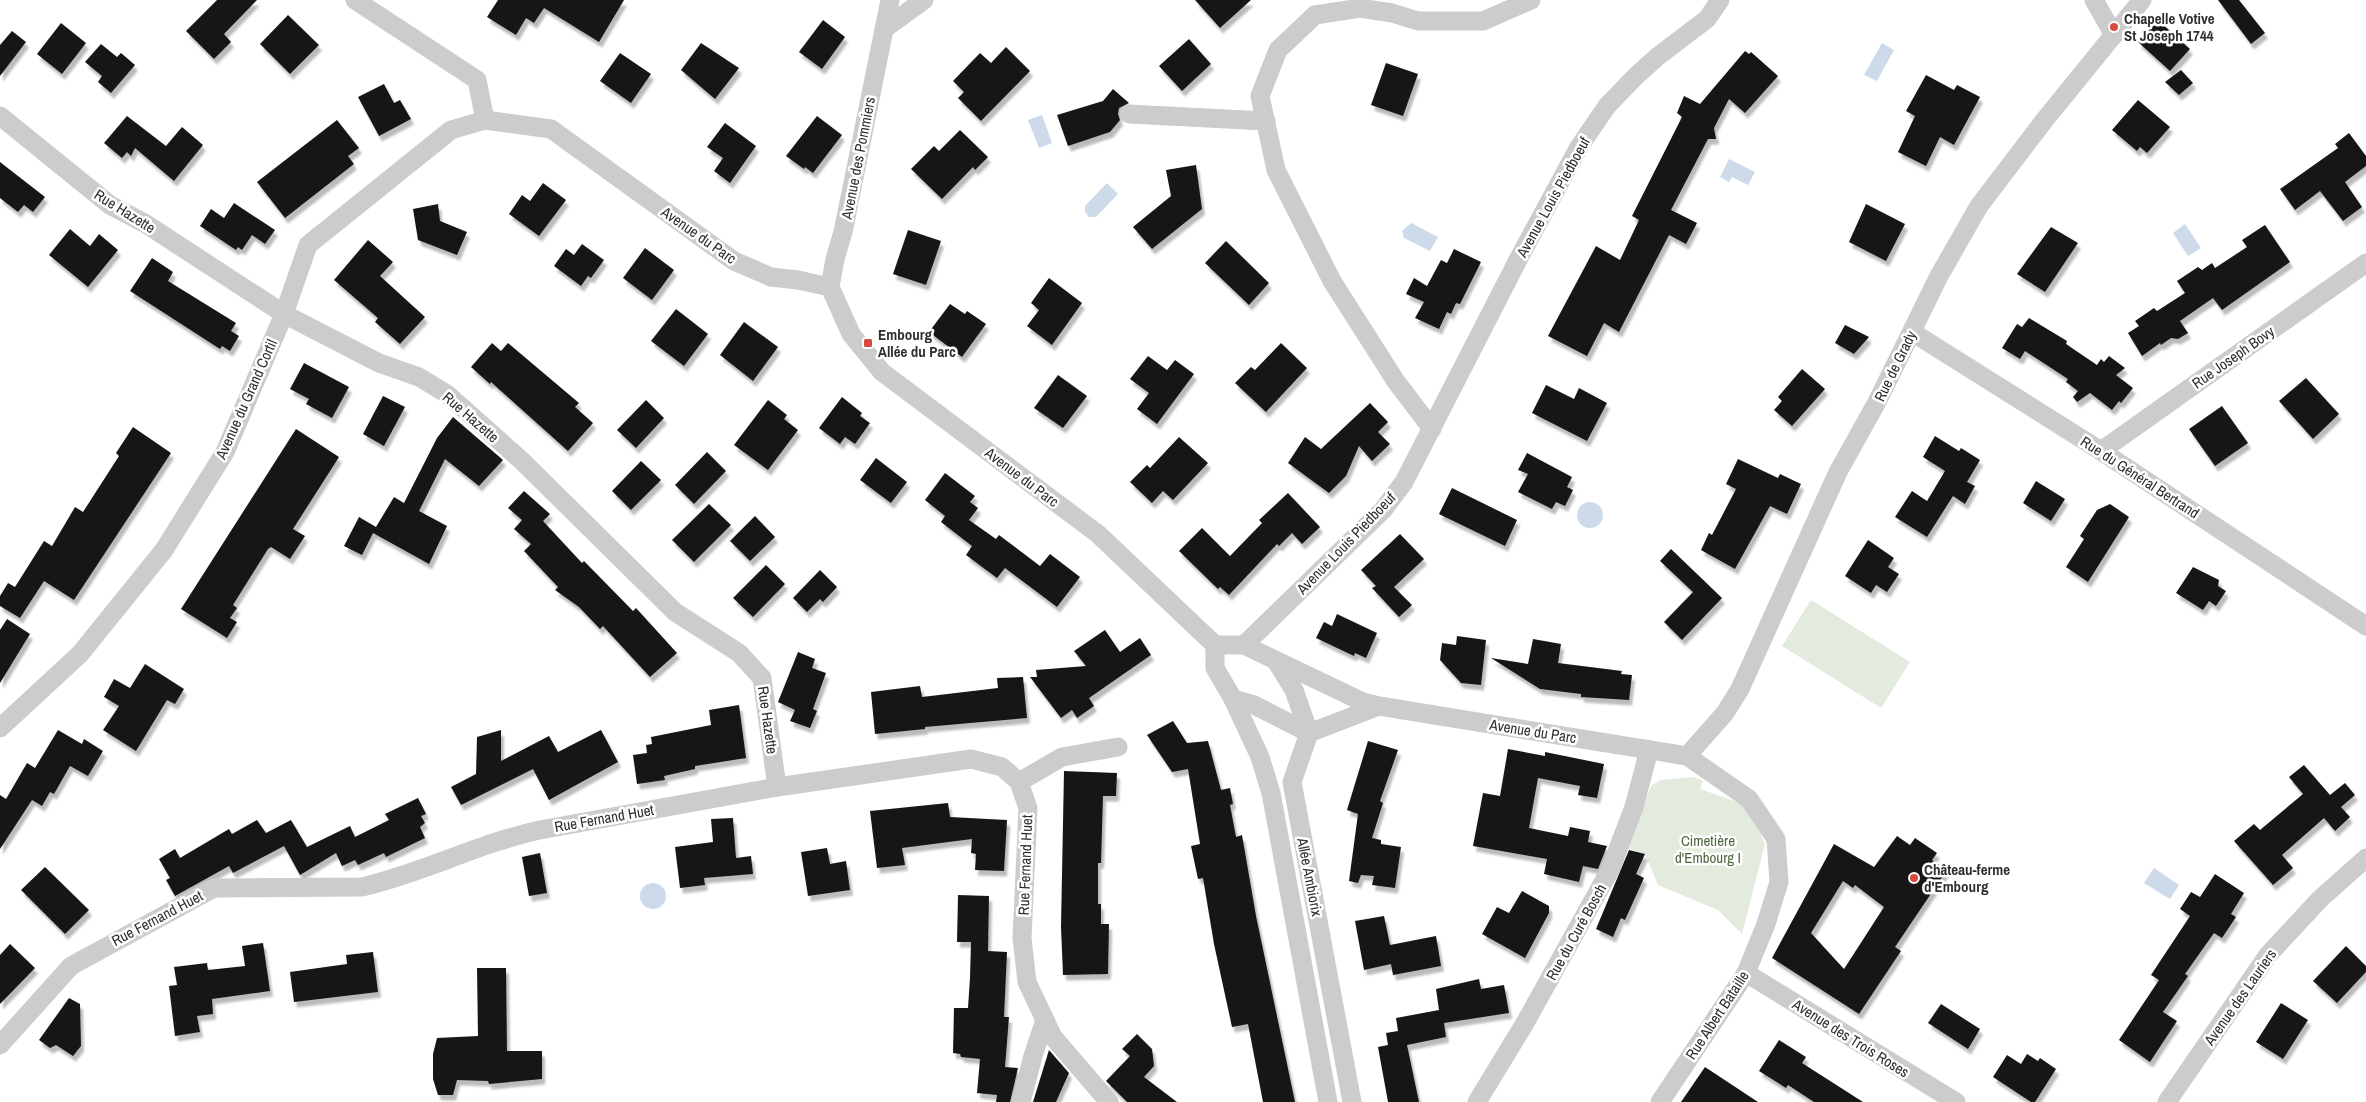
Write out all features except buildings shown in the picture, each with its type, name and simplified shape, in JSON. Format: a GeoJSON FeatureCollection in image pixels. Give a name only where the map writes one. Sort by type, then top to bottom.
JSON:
{"type":"FeatureCollection","features":[{"type":"Feature","properties":{"kind":"street"},"geometry":{"type":"LineString","coordinates":[[355,0],[477,80],[485,120]]}},
{"type":"Feature","properties":{"kind":"street","name":"Avenue des Pommiers"},"geometry":{"type":"LineString","coordinates":[[830,287],[844,232],[890,0]]}},
{"type":"Feature","properties":{"kind":"street"},"geometry":{"type":"LineString","coordinates":[[884,29],[924,0]]}},
{"type":"Feature","properties":{"kind":"street"},"geometry":{"type":"LineString","coordinates":[[1432,429],[1395,380],[1332,281],[1276,170],[1260,96],[1278,50],[1314,15],[1360,8],[1392,13],[1418,21],[1483,21],[1532,0]]}},
{"type":"Feature","properties":{"kind":"street","name":"Avenue Louis Piedboeuf"},"geometry":{"type":"LineString","coordinates":[[1244,645],[1382,510],[1404,482],[1579,146],[1607,106],[1656,57],[1707,19],[1720,0]]}},
{"type":"Feature","properties":{"kind":"street"},"geometry":{"type":"LineString","coordinates":[[2094,0],[2114,35]]}},
{"type":"Feature","properties":{"kind":"street","name":"Rue de Grady"},"geometry":{"type":"LineString","coordinates":[[1687,756],[1725,713],[1740,689],[1838,472],[1877,402],[1939,276],[1979,206],[2043,122],[2142,0]]}},
{"type":"Feature","properties":{"kind":"street"},"geometry":{"type":"LineString","coordinates":[[1129,114],[1266,122]]}},
{"type":"Feature","properties":{"kind":"street","name":"Rue Hazette"},"geometry":{"type":"LineString","coordinates":[[0,116],[110,205],[146,224],[284,314],[379,363],[419,377],[447,394],[521,460],[675,612],[740,653],[753,666],[762,678],[777,786]]}},
{"type":"Feature","properties":{"kind":"street","name":"Avenue du Parc"},"geometry":{"type":"LineString","coordinates":[[485,120],[551,129],[734,261],[771,277],[798,280],[830,287],[851,334],[882,372],[1098,534],[1215,645],[1244,645],[1363,702],[1379,706],[1687,756]]}},
{"type":"Feature","properties":{"kind":"street","name":"Avenue du Grand Cortil"},"geometry":{"type":"LineString","coordinates":[[0,728],[80,654],[164,550],[225,452],[284,314],[308,245],[451,130],[485,120]]}},
{"type":"Feature","properties":{"kind":"street","name":"Rue Joseph Bovy"},"geometry":{"type":"LineString","coordinates":[[2101,451],[2366,263]]}},
{"type":"Feature","properties":{"kind":"street","name":"Rue du Général Bertrand"},"geometry":{"type":"LineString","coordinates":[[1912,332],[2101,451],[2366,626]]}},
{"type":"Feature","properties":{"kind":"street"},"geometry":{"type":"LineString","coordinates":[[1215,645],[1215,668],[1233,699],[1254,705],[1309,733],[1379,706]]}},
{"type":"Feature","properties":{"kind":"street"},"geometry":{"type":"LineString","coordinates":[[1276,661],[1294,690],[1309,733]]}},
{"type":"Feature","properties":{"kind":"street","name":"Allée Ambiorix"},"geometry":{"type":"LineString","coordinates":[[1233,699],[1260,757],[1271,794],[1328,1102]]}},
{"type":"Feature","properties":{"kind":"street","name":"Allée Ambiorix"},"geometry":{"type":"LineString","coordinates":[[1309,733],[1292,782],[1352,1102]]}},
{"type":"Feature","properties":{"kind":"street"},"geometry":{"type":"LineString","coordinates":[[1018,782],[1062,757],[1118,747]]}},
{"type":"Feature","properties":{"kind":"street","name":"Rue du Curé Bosch"},"geometry":{"type":"LineString","coordinates":[[1477,1102],[1525,1023],[1610,870],[1634,807],[1649,750]]}},
{"type":"Feature","properties":{"kind":"street","name":"Rue Albert Bataille"},"geometry":{"type":"LineString","coordinates":[[1660,1102],[1746,973],[1766,924],[1778,882],[1776,839],[1749,799],[1687,756]]}},
{"type":"Feature","properties":{"kind":"street","name":"Rue Fernand Huet"},"geometry":{"type":"LineString","coordinates":[[0,1045],[71,966],[214,888],[362,887],[384,882],[506,837],[777,786],[971,759],[1002,767],[1018,782],[1028,808],[1022,938],[1027,982],[1053,1036],[1109,1102]]}},
{"type":"Feature","properties":{"kind":"street","name":"Avenue des Lauriers"},"geometry":{"type":"LineString","coordinates":[[2167,1102],[2268,955],[2320,899],[2366,858]]}},
{"type":"Feature","properties":{"kind":"street","name":"Avenue des Trois Roses"},"geometry":{"type":"LineString","coordinates":[[1746,973],[1956,1102]]}},
{"type":"Feature","properties":{"kind":"street"},"geometry":{"type":"LineString","coordinates":[[1021,1102],[1045,1020]]}},
{"type":"Feature","properties":{"kind":"green space"},"geometry":{"type":"Polygon","coordinates":[[[1811,600],[1910,662],[1881,708],[1782,646],[1811,600]]]}},
{"type":"Feature","properties":{"kind":"green space","name":"Cimetière d'Embourg I"},"geometry":{"type":"Polygon","coordinates":[[[1694,777],[1703,781],[1700,789],[1743,804],[1755,820],[1765,844],[1742,934],[1718,910],[1658,885],[1646,856],[1628,848],[1651,786],[1661,780],[1694,777]]]}},
{"type":"Feature","properties":{"kind":"water"},"geometry":{"type":"Polygon","coordinates":[[[1882,43],[1894,50],[1877,81],[1864,75],[1882,43]]]}},
{"type":"Feature","properties":{"kind":"water"},"geometry":{"type":"Polygon","coordinates":[[[1042,115],[1052,143],[1039,148],[1028,120],[1042,115]]]}},
{"type":"Feature","properties":{"kind":"water"},"geometry":{"type":"Polygon","coordinates":[[[1729,159],[1755,172],[1748,185],[1732,177],[1729,182],[1720,177],[1729,159]]]}},
{"type":"Feature","properties":{"kind":"water"},"geometry":{"type":"Polygon","coordinates":[[[1107,183],[1118,194],[1096,217],[1089,217],[1085,212],[1085,206],[1107,183]]]}},
{"type":"Feature","properties":{"kind":"water"},"geometry":{"type":"Polygon","coordinates":[[[1411,223],[1438,237],[1430,251],[1404,238],[1402,231],[1411,223]]]}},
{"type":"Feature","properties":{"kind":"water"},"geometry":{"type":"Polygon","coordinates":[[[2185,224],[2201,248],[2188,256],[2173,233],[2185,224]]]}},
{"type":"Feature","properties":{"kind":"water"},"geometry":{"type":"Polygon","coordinates":[[[1590,502],[1599,506],[1603,515],[1599,524],[1590,528],[1581,524],[1577,515],[1581,506],[1590,502]]]}},
{"type":"Feature","properties":{"kind":"water"},"geometry":{"type":"Polygon","coordinates":[[[2154,868],[2179,885],[2170,899],[2144,883],[2154,868]]]}},
{"type":"Feature","properties":{"kind":"water"},"geometry":{"type":"Polygon","coordinates":[[[653,883],[662,887],[666,896],[662,905],[653,909],[644,905],[640,896],[644,887],[653,883]]]}},
{"type":"Feature","properties":{"kind":"place","name":"Chapelle Votive St Joseph 1744"},"geometry":{"type":"Point","coordinates":[2114,27]}},
{"type":"Feature","properties":{"kind":"place","name":"Embourg Allée du Parc"},"geometry":{"type":"Point","coordinates":[868,343]}},
{"type":"Feature","properties":{"kind":"place","name":"Château-ferme d'Embourg"},"geometry":{"type":"Point","coordinates":[1914,878]}}]}
